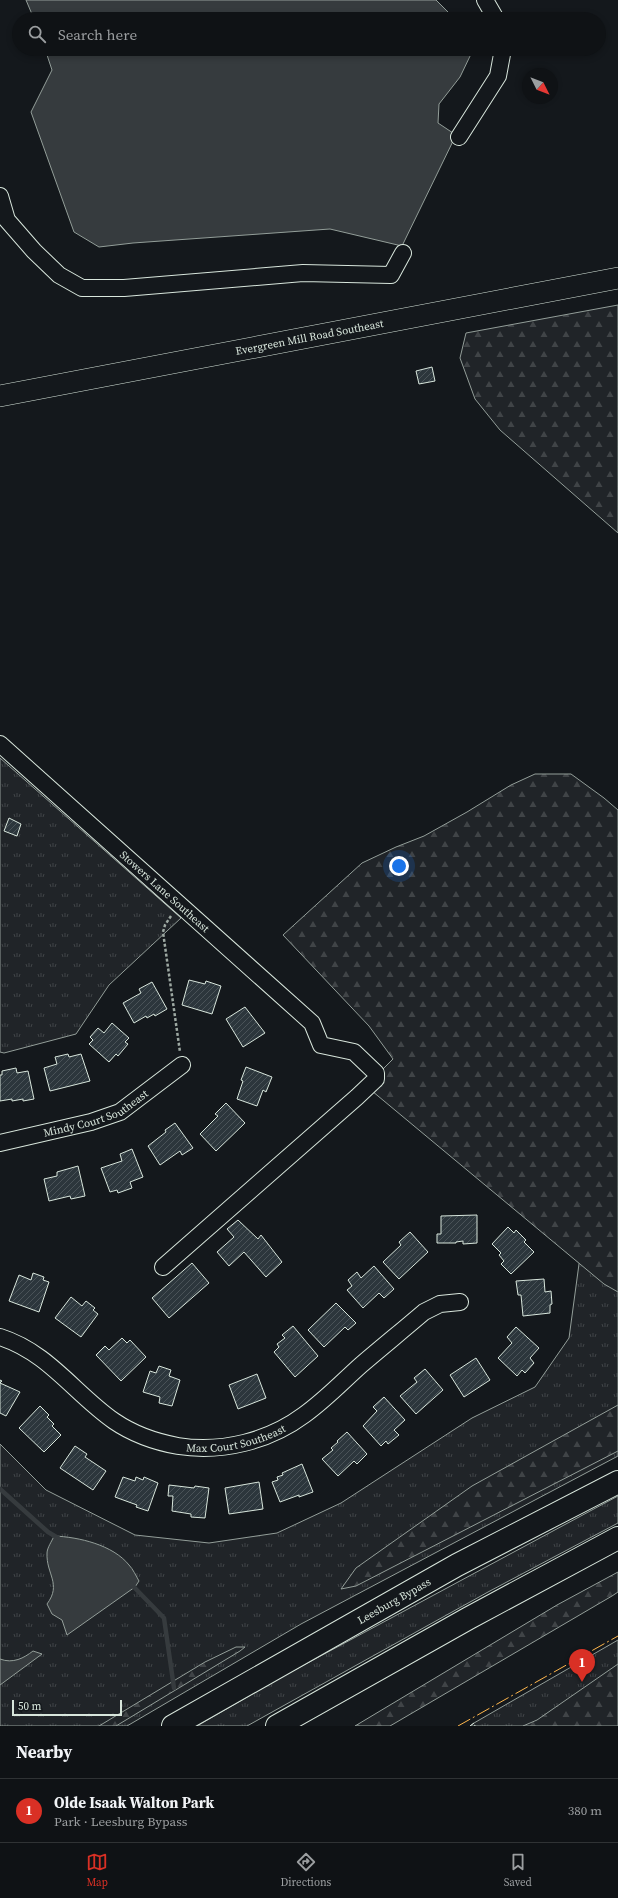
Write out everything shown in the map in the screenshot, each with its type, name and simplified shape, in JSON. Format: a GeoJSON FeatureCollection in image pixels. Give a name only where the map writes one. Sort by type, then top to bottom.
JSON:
{"type":"FeatureCollection","features":[{"type":"Feature","properties":{"kind":"highway","name":"Leesburg Bypass"},"geometry":{"type":"LineString","coordinates":[[173,1726],[457,1565],[618,1482]]}},
{"type":"Feature","properties":{"kind":"highway"},"geometry":{"type":"LineString","coordinates":[[277,1726],[469,1618],[618,1538]]}},
{"type":"Feature","properties":{"kind":"main road","name":"Evergreen Mill Road Southeast"},"geometry":{"type":"LineString","coordinates":[[0,396],[618,278]]}},
{"type":"Feature","properties":{"kind":"street"},"geometry":{"type":"LineString","coordinates":[[485,0],[492,12]]}},
{"type":"Feature","properties":{"kind":"street"},"geometry":{"type":"LineString","coordinates":[[459,137],[498,76],[502,56]]}},
{"type":"Feature","properties":{"kind":"street"},"geometry":{"type":"LineString","coordinates":[[0,196],[6,220],[34,252],[59,275],[82,288],[124,288],[303,273],[391,275],[403,253]]}},
{"type":"Feature","properties":{"kind":"street","name":"Stowers Lane Southeast"},"geometry":{"type":"LineString","coordinates":[[0,744],[312,1023],[321,1045],[354,1052],[376,1073],[376,1079],[163,1267]]}},
{"type":"Feature","properties":{"kind":"street","name":"Mindy Court Southeast"},"geometry":{"type":"LineString","coordinates":[[0,1143],[90,1122],[120,1112],[182,1065]]}},
{"type":"Feature","properties":{"kind":"street","name":"Max Court Southeast"},"geometry":{"type":"LineString","coordinates":[[0,1337],[25,1348],[48,1363],[95,1407],[115,1422],[138,1434],[169,1444],[189,1447],[214,1448],[240,1444],[262,1438],[284,1428],[316,1405],[424,1312],[440,1304],[460,1302]]}},
{"type":"Feature","properties":{"kind":"path"},"geometry":{"type":"LineString","coordinates":[[180,905],[165,924],[163,932],[174,997],[182,1065]]}},
{"type":"Feature","properties":{"kind":"green space"},"geometry":{"type":"Polygon","coordinates":[[[618,305],[618,533],[500,430],[475,399],[460,358],[466,333],[618,305]]]}},
{"type":"Feature","properties":{"kind":"green space"},"geometry":{"type":"Polygon","coordinates":[[[0,758],[181,918],[109,985],[76,1034],[4,1053],[0,1052],[0,758]]]}},
{"type":"Feature","properties":{"kind":"green space"},"geometry":{"type":"Polygon","coordinates":[[[535,774],[571,774],[618,810],[618,1292],[604,1284],[366,1086],[393,1059],[369,1026],[283,935],[362,863],[424,836],[511,785],[535,774]]]}},
{"type":"Feature","properties":{"kind":"green space"},"geometry":{"type":"Polygon","coordinates":[[[618,1136],[618,1456],[301,1624],[127,1726],[0,1726],[0,1444],[46,1490],[135,1535],[209,1543],[277,1533],[341,1503],[472,1418],[535,1387],[569,1338],[579,1264],[618,1136]]]}},
{"type":"Feature","properties":{"kind":"green space"},"geometry":{"type":"Polygon","coordinates":[[[618,1405],[618,1451],[356,1586],[341,1589],[356,1568],[472,1486],[618,1405]]]}},
{"type":"Feature","properties":{"kind":"green space"},"geometry":{"type":"Polygon","coordinates":[[[618,1496],[618,1523],[488,1592],[247,1726],[197,1726],[287,1674],[618,1496]]]}},
{"type":"Feature","properties":{"kind":"green space"},"geometry":{"type":"Polygon","coordinates":[[[618,1572],[618,1592],[390,1726],[355,1726],[557,1605],[618,1572]]]}},
{"type":"Feature","properties":{"kind":"green space"},"geometry":{"type":"Polygon","coordinates":[[[618,1640],[618,1726],[470,1726],[474,1723],[618,1640]]]}},
{"type":"Feature","properties":{"kind":"green space"},"geometry":{"type":"Polygon","coordinates":[[[236,1647],[245,1647],[116,1726],[99,1726],[205,1662],[236,1647]]]}},
{"type":"Feature","properties":{"kind":"green space"},"geometry":{"type":"Polygon","coordinates":[[[618,1664],[618,1726],[523,1726],[537,1720],[618,1664]]]}},
{"type":"Feature","properties":{"kind":"shaded area"},"geometry":{"type":"Polygon","coordinates":[[[26,0],[436,0],[448,12],[31,12],[26,0]]]}},
{"type":"Feature","properties":{"kind":"shaded area"},"geometry":{"type":"Polygon","coordinates":[[[47,56],[470,56],[460,77],[439,104],[438,123],[456,135],[402,246],[330,229],[133,243],[99,247],[74,232],[31,112],[52,70],[47,56]]]}},
{"type":"Feature","properties":{"kind":"shaded area"},"geometry":{"type":"Polygon","coordinates":[[[54,1536],[84,1540],[105,1547],[122,1558],[139,1581],[135,1587],[67,1635],[62,1620],[52,1614],[47,1604],[53,1591],[53,1585],[47,1560],[47,1553],[54,1536]]]}},
{"type":"Feature","properties":{"kind":"shaded area"},"geometry":{"type":"Polygon","coordinates":[[[33,1651],[42,1654],[0,1685],[0,1659],[14,1661],[33,1651]]]}},
{"type":"Feature","properties":{"kind":"building"},"geometry":{"type":"Polygon","coordinates":[[[432,367],[435,381],[419,384],[416,371],[432,367]]]}},
{"type":"Feature","properties":{"kind":"building"},"geometry":{"type":"Polygon","coordinates":[[[9,818],[21,824],[17,836],[4,831],[9,818]]]}},
{"type":"Feature","properties":{"kind":"building"},"geometry":{"type":"Polygon","coordinates":[[[189,980],[205,984],[206,981],[221,986],[212,1014],[182,1005],[189,980]]]}},
{"type":"Feature","properties":{"kind":"building"},"geometry":{"type":"Polygon","coordinates":[[[152,982],[167,1009],[155,1016],[154,1014],[147,1018],[146,1016],[134,1023],[123,1003],[141,993],[139,989],[152,982]]]}},
{"type":"Feature","properties":{"kind":"building"},"geometry":{"type":"Polygon","coordinates":[[[245,1007],[265,1033],[243,1047],[226,1019],[245,1007]]]}},
{"type":"Feature","properties":{"kind":"building"},"geometry":{"type":"Polygon","coordinates":[[[112,1023],[129,1038],[125,1042],[128,1044],[118,1056],[116,1054],[109,1062],[89,1044],[93,1040],[90,1037],[98,1028],[104,1033],[112,1023]]]}},
{"type":"Feature","properties":{"kind":"building"},"geometry":{"type":"Polygon","coordinates":[[[68,1054],[69,1057],[81,1054],[90,1081],[50,1091],[44,1068],[57,1064],[55,1057],[68,1054]]]}},
{"type":"Feature","properties":{"kind":"building"},"geometry":{"type":"Polygon","coordinates":[[[246,1067],[272,1077],[266,1092],[263,1090],[257,1106],[237,1099],[243,1081],[241,1080],[246,1067]]]}},
{"type":"Feature","properties":{"kind":"building"},"geometry":{"type":"Polygon","coordinates":[[[16,1068],[17,1073],[28,1071],[34,1099],[23,1101],[23,1099],[12,1101],[12,1099],[0,1101],[0,1075],[2,1075],[2,1071],[16,1068]]]}},
{"type":"Feature","properties":{"kind":"building"},"geometry":{"type":"Polygon","coordinates":[[[226,1103],[245,1123],[216,1151],[200,1134],[218,1116],[215,1114],[226,1103]]]}},
{"type":"Feature","properties":{"kind":"building"},"geometry":{"type":"Polygon","coordinates":[[[175,1123],[193,1148],[182,1155],[180,1151],[160,1165],[148,1146],[175,1123]]]}},
{"type":"Feature","properties":{"kind":"building"},"geometry":{"type":"Polygon","coordinates":[[[132,1149],[143,1177],[130,1182],[132,1188],[118,1193],[117,1190],[110,1192],[101,1168],[122,1161],[120,1154],[132,1149]]]}},
{"type":"Feature","properties":{"kind":"building"},"geometry":{"type":"Polygon","coordinates":[[[78,1166],[85,1196],[71,1199],[70,1196],[49,1201],[44,1179],[57,1176],[57,1172],[78,1166]]]}},
{"type":"Feature","properties":{"kind":"building"},"geometry":{"type":"Polygon","coordinates":[[[477,1215],[477,1243],[463,1244],[463,1241],[456,1243],[437,1243],[437,1234],[441,1234],[441,1216],[477,1215]]]}},
{"type":"Feature","properties":{"kind":"building"},"geometry":{"type":"Polygon","coordinates":[[[238,1220],[258,1239],[261,1235],[282,1262],[266,1277],[244,1252],[229,1266],[217,1252],[234,1237],[227,1229],[238,1220]]]}},
{"type":"Feature","properties":{"kind":"building"},"geometry":{"type":"Polygon","coordinates":[[[508,1227],[514,1233],[516,1230],[526,1240],[524,1242],[534,1252],[511,1274],[501,1264],[504,1261],[499,1255],[501,1253],[492,1244],[508,1227]]]}},
{"type":"Feature","properties":{"kind":"building"},"geometry":{"type":"Polygon","coordinates":[[[410,1232],[428,1252],[399,1279],[383,1262],[401,1245],[399,1242],[410,1232]]]}},
{"type":"Feature","properties":{"kind":"building"},"geometry":{"type":"Polygon","coordinates":[[[192,1263],[209,1283],[169,1318],[152,1298],[192,1263]]]}},
{"type":"Feature","properties":{"kind":"building"},"geometry":{"type":"Polygon","coordinates":[[[374,1266],[394,1289],[384,1298],[379,1293],[363,1308],[347,1290],[352,1286],[348,1280],[357,1272],[361,1278],[374,1266]]]}},
{"type":"Feature","properties":{"kind":"building"},"geometry":{"type":"Polygon","coordinates":[[[33,1273],[44,1277],[43,1280],[49,1282],[39,1312],[9,1301],[19,1275],[31,1280],[33,1273]]]}},
{"type":"Feature","properties":{"kind":"building"},"geometry":{"type":"Polygon","coordinates":[[[544,1279],[545,1292],[551,1291],[552,1304],[550,1305],[550,1313],[523,1316],[521,1295],[518,1295],[516,1281],[544,1279]]]}},
{"type":"Feature","properties":{"kind":"building"},"geometry":{"type":"Polygon","coordinates":[[[71,1297],[82,1306],[86,1301],[95,1308],[93,1310],[98,1314],[81,1337],[55,1318],[71,1297]]]}},
{"type":"Feature","properties":{"kind":"building"},"geometry":{"type":"Polygon","coordinates":[[[336,1303],[356,1323],[348,1330],[345,1327],[324,1347],[308,1330],[336,1303]]]}},
{"type":"Feature","properties":{"kind":"building"},"geometry":{"type":"Polygon","coordinates":[[[293,1326],[318,1356],[295,1377],[274,1352],[279,1347],[277,1344],[285,1338],[282,1335],[293,1326]]]}},
{"type":"Feature","properties":{"kind":"building"},"geometry":{"type":"Polygon","coordinates":[[[516,1327],[539,1348],[530,1358],[534,1363],[525,1373],[522,1370],[517,1376],[498,1358],[512,1343],[507,1337],[516,1327]]]}},
{"type":"Feature","properties":{"kind":"building"},"geometry":{"type":"Polygon","coordinates":[[[122,1338],[127,1343],[130,1340],[146,1357],[121,1381],[96,1355],[105,1346],[109,1350],[122,1338]]]}},
{"type":"Feature","properties":{"kind":"building"},"geometry":{"type":"Polygon","coordinates":[[[476,1358],[490,1380],[464,1397],[450,1375],[476,1358]]]}},
{"type":"Feature","properties":{"kind":"building"},"geometry":{"type":"Polygon","coordinates":[[[159,1366],[171,1370],[169,1376],[180,1380],[172,1406],[159,1403],[160,1397],[143,1392],[150,1371],[156,1373],[159,1366]]]}},
{"type":"Feature","properties":{"kind":"building"},"geometry":{"type":"Polygon","coordinates":[[[425,1369],[443,1390],[416,1414],[400,1396],[417,1382],[414,1378],[425,1369]]]}},
{"type":"Feature","properties":{"kind":"building"},"geometry":{"type":"Polygon","coordinates":[[[257,1374],[266,1398],[238,1409],[229,1385],[257,1374]]]}},
{"type":"Feature","properties":{"kind":"building"},"geometry":{"type":"Polygon","coordinates":[[[0,1383],[20,1392],[6,1416],[0,1413],[0,1383]]]}},
{"type":"Feature","properties":{"kind":"building"},"geometry":{"type":"Polygon","coordinates":[[[384,1397],[405,1420],[394,1430],[399,1435],[388,1444],[386,1441],[381,1446],[363,1426],[377,1411],[373,1407],[384,1397]]]}},
{"type":"Feature","properties":{"kind":"building"},"geometry":{"type":"Polygon","coordinates":[[[40,1406],[49,1415],[47,1417],[54,1424],[52,1426],[61,1435],[44,1452],[19,1428],[40,1406]]]}},
{"type":"Feature","properties":{"kind":"building"},"geometry":{"type":"Polygon","coordinates":[[[347,1432],[367,1454],[357,1464],[354,1461],[338,1476],[322,1459],[333,1450],[331,1448],[347,1432]]]}},
{"type":"Feature","properties":{"kind":"building"},"geometry":{"type":"Polygon","coordinates":[[[75,1446],[87,1454],[85,1457],[106,1471],[93,1490],[60,1468],[75,1446]]]}},
{"type":"Feature","properties":{"kind":"building"},"geometry":{"type":"Polygon","coordinates":[[[302,1464],[313,1492],[280,1502],[272,1482],[278,1480],[277,1477],[283,1475],[282,1473],[302,1464]]]}},
{"type":"Feature","properties":{"kind":"building"},"geometry":{"type":"Polygon","coordinates":[[[123,1477],[135,1481],[136,1477],[143,1480],[144,1477],[158,1483],[148,1511],[136,1507],[137,1505],[115,1497],[123,1477]]]}},
{"type":"Feature","properties":{"kind":"building"},"geometry":{"type":"Polygon","coordinates":[[[259,1482],[263,1509],[229,1514],[225,1488],[259,1482]]]}},
{"type":"Feature","properties":{"kind":"building"},"geometry":{"type":"Polygon","coordinates":[[[169,1485],[209,1488],[205,1518],[191,1517],[191,1514],[172,1511],[173,1496],[168,1496],[169,1485]]]}},
{"type":"Feature","properties":{"kind":"waterway"},"geometry":{"type":"LineString","coordinates":[[0,1489],[48,1532],[58,1538]]}},
{"type":"Feature","properties":{"kind":"waterway"},"geometry":{"type":"LineString","coordinates":[[131,1584],[164,1618],[174,1688]]}},
{"type":"Feature","properties":{"kind":"fence"},"geometry":{"type":"LineString","coordinates":[[470,1726],[474,1723],[475,1726]]}},
{"type":"Feature","properties":{"kind":"power"},"geometry":{"type":"LineString","coordinates":[[458,1726],[618,1636]]}},
{"type":"Feature","properties":{"kind":"place","name":"Olde Isaak Walton Park"},"geometry":{"type":"Point","coordinates":[582,1682]}}]}
